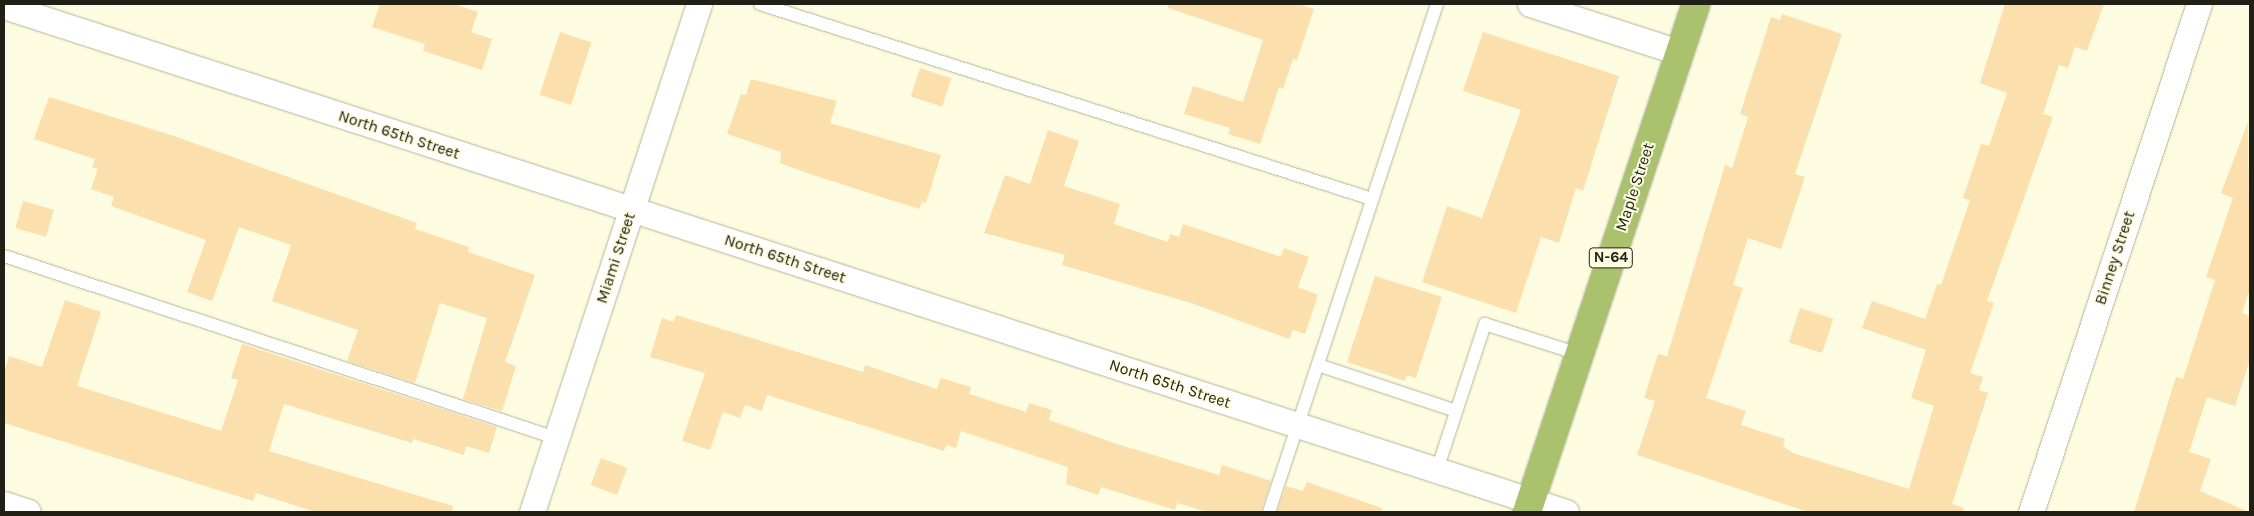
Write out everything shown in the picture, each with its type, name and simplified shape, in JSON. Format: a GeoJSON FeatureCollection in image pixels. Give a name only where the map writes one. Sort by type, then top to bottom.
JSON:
{"type":"FeatureCollection","features":[{"type":"Feature","properties":{"kind":"main road","name":"Maple Street"},"geometry":{"type":"LineString","coordinates":[[1528,507],[1696,4]]}},
{"type":"Feature","properties":{"kind":"street","name":"Miami Street"},"geometry":{"type":"LineString","coordinates":[[532,512],[699,4]]}},
{"type":"Feature","properties":{"kind":"street"},"geometry":{"type":"LineString","coordinates":[[1530,4],[1679,52]]}},
{"type":"Feature","properties":{"kind":"street","name":"Binney Street"},"geometry":{"type":"LineString","coordinates":[[2031,512],[2199,4]]}},
{"type":"Feature","properties":{"kind":"street","name":"North 65th Street"},"geometry":{"type":"LineString","coordinates":[[4,6],[1437,470],[1528,507],[1566,512]]}},
{"type":"Feature","properties":{"kind":"street"},"geometry":{"type":"LineString","coordinates":[[4,504],[28,512]]}},
{"type":"Feature","properties":{"kind":"lane"},"geometry":{"type":"LineString","coordinates":[[760,4],[1372,199]]}},
{"type":"Feature","properties":{"kind":"lane"},"geometry":{"type":"LineString","coordinates":[[1269,512],[1437,4]]}},
{"type":"Feature","properties":{"kind":"lane"},"geometry":{"type":"LineString","coordinates":[[4,256],[556,438]]}},
{"type":"Feature","properties":{"kind":"lane"},"geometry":{"type":"LineString","coordinates":[[1437,470],[1485,324],[1579,354]]}},
{"type":"Feature","properties":{"kind":"lane"},"geometry":{"type":"LineString","coordinates":[[1318,365],[1456,411]]}},
{"type":"Feature","properties":{"kind":"building"},"geometry":{"type":"Polygon","coordinates":[[[380,4],[454,4],[478,12],[471,32],[492,39],[482,70],[423,51],[425,44],[372,27],[380,4]]]}},
{"type":"Feature","properties":{"kind":"building"},"geometry":{"type":"Polygon","coordinates":[[[1168,4],[1298,4],[1314,9],[1297,60],[1293,59],[1283,89],[1279,87],[1260,144],[1228,134],[1230,128],[1184,114],[1193,86],[1243,102],[1263,40],[1168,8],[1168,4]]]}},
{"type":"Feature","properties":{"kind":"building"},"geometry":{"type":"Polygon","coordinates":[[[2005,4],[2104,4],[2087,51],[2075,47],[2068,68],[2059,65],[2043,114],[2053,117],[1987,301],[1994,303],[1970,373],[1983,377],[1979,390],[1988,393],[1952,504],[1964,508],[1963,512],[1808,512],[1637,455],[1655,401],[1644,398],[1658,354],[1667,356],[1725,165],[1732,168],[1748,117],[1740,114],[1771,17],[1780,20],[1782,14],[1842,34],[1795,174],[1805,177],[1781,249],[1748,238],[1733,285],[1743,288],[1706,398],[1746,411],[1741,425],[1785,439],[1783,446],[1793,453],[1909,489],[1934,406],[1911,398],[1926,350],[1862,328],[1872,301],[1925,319],[1937,284],[1941,285],[1970,200],[1963,198],[1981,144],[1989,146],[2007,93],[1980,83],[2005,4]]]}},
{"type":"Feature","properties":{"kind":"building"},"geometry":{"type":"Polygon","coordinates":[[[560,32],[591,42],[571,105],[540,95],[560,32]]]}},
{"type":"Feature","properties":{"kind":"building"},"geometry":{"type":"Polygon","coordinates":[[[1483,32],[1619,76],[1583,191],[1576,188],[1559,243],[1541,237],[1516,313],[1422,282],[1447,206],[1482,218],[1521,110],[1463,91],[1483,32]]]}},
{"type":"Feature","properties":{"kind":"building"},"geometry":{"type":"Polygon","coordinates":[[[920,68],[951,78],[942,107],[911,97],[920,68]]]}},
{"type":"Feature","properties":{"kind":"building"},"geometry":{"type":"Polygon","coordinates":[[[751,79],[837,101],[830,123],[941,155],[926,203],[922,202],[919,209],[807,173],[780,163],[781,152],[727,134],[741,94],[746,95],[751,79]]]}},
{"type":"Feature","properties":{"kind":"building"},"geometry":{"type":"Polygon","coordinates":[[[49,97],[174,136],[417,223],[415,229],[469,247],[468,252],[535,275],[505,362],[516,366],[502,411],[463,399],[487,318],[440,303],[415,383],[347,361],[358,330],[272,301],[291,245],[239,227],[212,301],[187,292],[206,240],[111,206],[114,197],[91,189],[98,169],[92,167],[95,159],[34,139],[49,97]]]}},
{"type":"Feature","properties":{"kind":"building"},"geometry":{"type":"Polygon","coordinates":[[[2248,122],[2250,289],[2242,313],[2250,316],[2250,360],[2235,406],[2207,397],[2189,452],[2211,459],[2200,491],[2249,512],[2134,512],[2176,377],[2183,379],[2215,280],[2206,277],[2233,198],[2221,193],[2248,122]]]}},
{"type":"Feature","properties":{"kind":"building"},"geometry":{"type":"Polygon","coordinates":[[[1048,130],[1079,141],[1064,186],[1120,204],[1114,224],[1168,242],[1170,234],[1179,237],[1183,224],[1281,257],[1284,248],[1309,257],[1298,287],[1318,295],[1305,334],[1293,330],[1289,339],[1194,304],[1062,265],[1065,255],[984,233],[1005,175],[1030,184],[1048,130]]]}},
{"type":"Feature","properties":{"kind":"building"},"geometry":{"type":"Polygon","coordinates":[[[23,201],[54,210],[46,237],[15,228],[23,201]]]}},
{"type":"Feature","properties":{"kind":"building"},"geometry":{"type":"Polygon","coordinates":[[[1375,276],[1442,297],[1416,378],[1407,375],[1405,381],[1347,362],[1375,276]]]}},
{"type":"Feature","properties":{"kind":"building"},"geometry":{"type":"Polygon","coordinates":[[[65,300],[101,312],[77,386],[221,431],[238,380],[231,378],[242,344],[497,427],[489,453],[466,446],[464,455],[413,439],[412,443],[284,404],[269,451],[453,506],[452,512],[316,512],[256,493],[253,501],[4,423],[4,373],[9,356],[42,367],[65,300]]]}},
{"type":"Feature","properties":{"kind":"building"},"geometry":{"type":"Polygon","coordinates":[[[1800,308],[1833,319],[1822,353],[1789,342],[1800,308]]]}},
{"type":"Feature","properties":{"kind":"building"},"geometry":{"type":"Polygon","coordinates":[[[676,315],[863,372],[865,365],[937,389],[941,378],[971,387],[969,394],[1026,412],[1029,403],[1052,410],[1049,420],[1117,444],[1219,475],[1222,465],[1271,481],[1261,512],[1208,512],[1177,503],[1175,510],[1101,487],[1098,495],[1066,484],[1068,467],[961,431],[956,448],[946,445],[944,451],[767,395],[762,411],[745,405],[740,418],[723,412],[710,450],[682,441],[705,373],[650,357],[662,318],[674,322],[676,315]]]}},
{"type":"Feature","properties":{"kind":"building"},"geometry":{"type":"Polygon","coordinates":[[[601,458],[627,468],[617,495],[591,485],[601,458]]]}},
{"type":"Feature","properties":{"kind":"building"},"geometry":{"type":"Polygon","coordinates":[[[1307,482],[1382,508],[1381,512],[1277,512],[1286,486],[1303,491],[1307,482]]]}}]}
